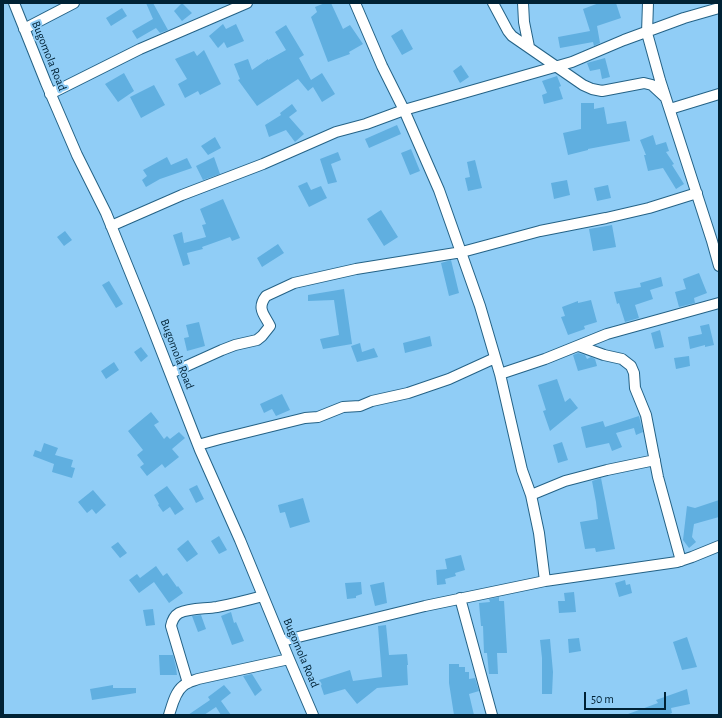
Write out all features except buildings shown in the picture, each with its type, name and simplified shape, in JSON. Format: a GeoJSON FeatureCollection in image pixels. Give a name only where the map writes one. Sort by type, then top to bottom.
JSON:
{"type":"FeatureCollection","features":[{"type":"Feature","properties":{"kind":"street","name":"Bugomola Road"},"geometry":{"type":"LineString","coordinates":[[14,3],[50,94],[77,155],[112,226],[198,446],[240,540],[313,715]]}},
{"type":"Feature","properties":{"kind":"street"},"geometry":{"type":"LineString","coordinates":[[24,29],[74,3]]}},
{"type":"Feature","properties":{"kind":"street"},"geometry":{"type":"LineString","coordinates":[[50,94],[140,49],[247,3]]}},
{"type":"Feature","properties":{"kind":"street"},"geometry":{"type":"LineString","coordinates":[[355,3],[439,190],[480,306],[500,374],[520,460],[531,495],[539,533],[545,581]]}},
{"type":"Feature","properties":{"kind":"street"},"geometry":{"type":"LineString","coordinates":[[493,3],[510,34],[583,85],[598,91],[644,83],[652,85],[667,99]]}},
{"type":"Feature","properties":{"kind":"street"},"geometry":{"type":"LineString","coordinates":[[523,3],[524,22],[529,47]]}},
{"type":"Feature","properties":{"kind":"street"},"geometry":{"type":"LineString","coordinates":[[648,3],[647,32],[719,266]]}},
{"type":"Feature","properties":{"kind":"street"},"geometry":{"type":"LineString","coordinates":[[112,226],[182,195],[263,164],[336,132],[366,124],[404,110],[572,62],[624,40],[684,18],[719,8]]}},
{"type":"Feature","properties":{"kind":"street"},"geometry":{"type":"LineString","coordinates":[[670,109],[719,94]]}},
{"type":"Feature","properties":{"kind":"street"},"geometry":{"type":"LineString","coordinates":[[170,373],[222,350],[259,338],[270,326],[264,317],[261,307],[264,298],[294,283],[356,269],[462,252],[540,231],[642,210],[697,194]]}},
{"type":"Feature","properties":{"kind":"street"},"geometry":{"type":"LineString","coordinates":[[500,374],[579,346],[607,334],[719,303]]}},
{"type":"Feature","properties":{"kind":"street"},"geometry":{"type":"LineString","coordinates":[[579,346],[622,359],[631,366],[634,373],[635,388],[646,415],[655,460],[681,561]]}},
{"type":"Feature","properties":{"kind":"street"},"geometry":{"type":"LineString","coordinates":[[198,446],[220,439],[305,418],[318,417],[343,407],[360,406],[372,401],[408,393],[449,379],[495,358]]}},
{"type":"Feature","properties":{"kind":"street"},"geometry":{"type":"LineString","coordinates":[[531,495],[565,481],[655,460]]}},
{"type":"Feature","properties":{"kind":"street"},"geometry":{"type":"LineString","coordinates":[[282,641],[460,598],[545,581],[681,561],[719,546]]}},
{"type":"Feature","properties":{"kind":"street"},"geometry":{"type":"LineString","coordinates":[[188,683],[171,626],[175,617],[178,614],[190,610],[217,607],[263,596]]}},
{"type":"Feature","properties":{"kind":"street"},"geometry":{"type":"LineString","coordinates":[[460,598],[492,715]]}},
{"type":"Feature","properties":{"kind":"street"},"geometry":{"type":"LineString","coordinates":[[169,715],[181,688],[188,683],[198,679],[289,659]]}}]}
